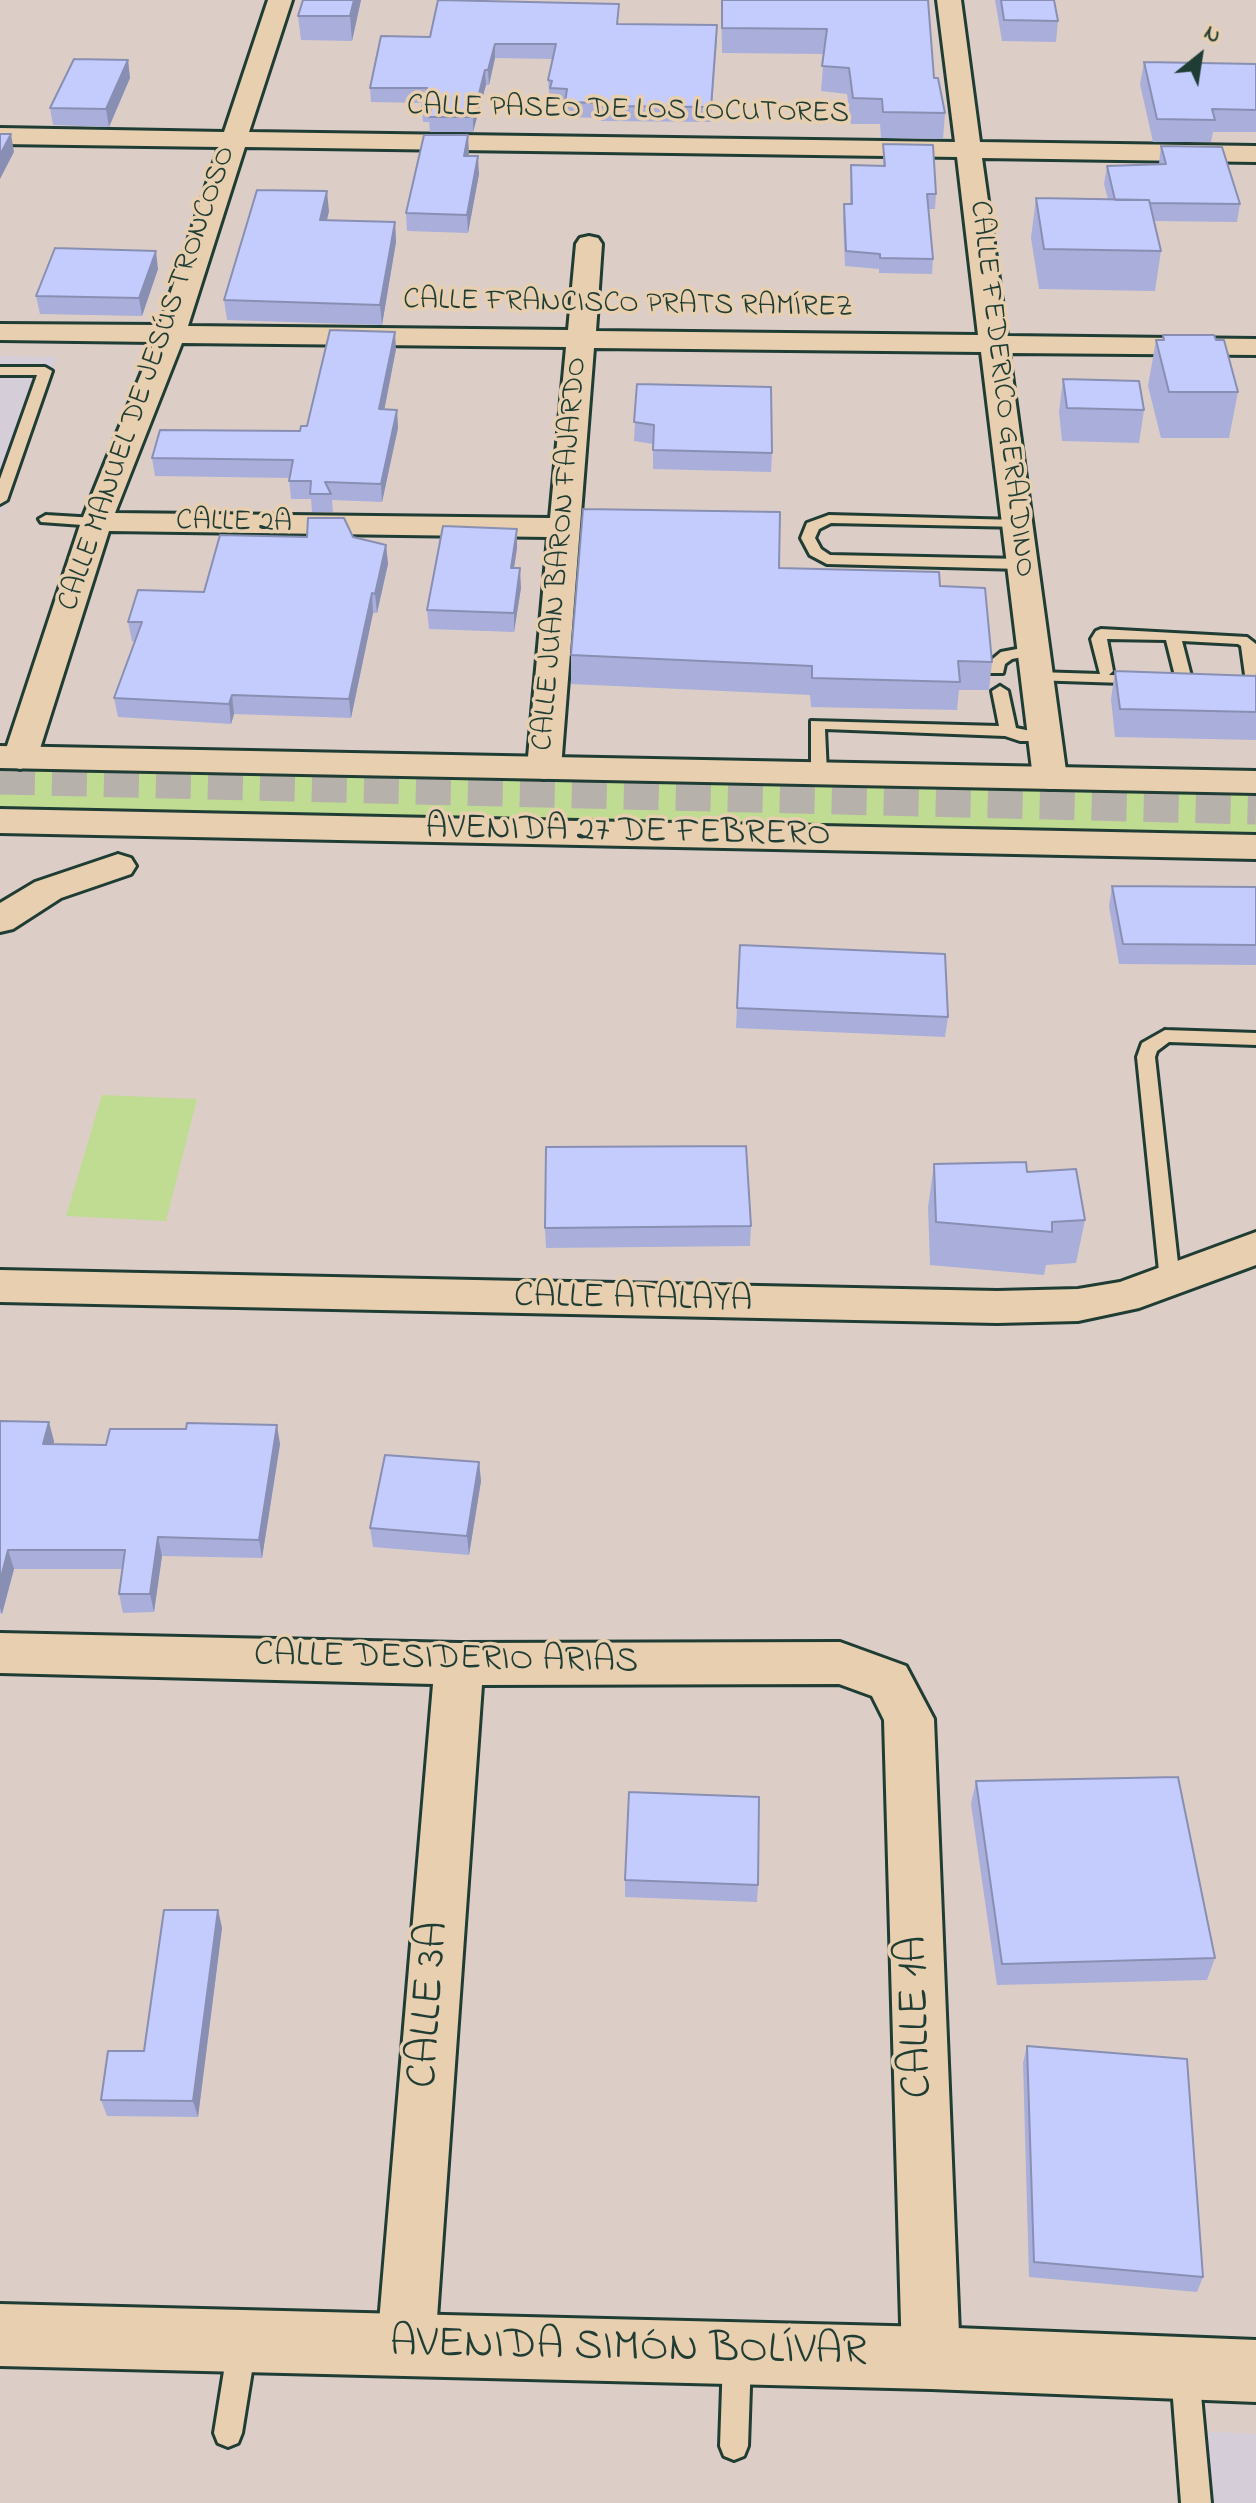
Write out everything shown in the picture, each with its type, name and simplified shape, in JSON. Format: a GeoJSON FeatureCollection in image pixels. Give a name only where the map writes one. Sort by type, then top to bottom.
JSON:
{"type":"FeatureCollection","features":[{"type":"Feature","properties":{"kind":"main road","name":"AVENIDA 27 DE FEBRERO"},"geometry":{"type":"LineString","coordinates":[[10,758],[1256,782]]}},
{"type":"Feature","properties":{"kind":"main road","name":"AVENIDA 27 DE FEBRERO"},"geometry":{"type":"LineString","coordinates":[[0,821],[1256,847]]}},
{"type":"Feature","properties":{"kind":"main road","name":"AVENIDA SIMÓN BOLÍVAR"},"geometry":{"type":"LineString","coordinates":[[0,2335],[931,2358],[1256,2371]]}},
{"type":"Feature","properties":{"kind":"street","name":"CALLE MANUEL DE JESÚS TRONCOSO"},"geometry":{"type":"LineString","coordinates":[[10,758],[96,522],[171,334],[280,0]]}},
{"type":"Feature","properties":{"kind":"street","name":"CALLE FEDERICO GERALDINO"},"geometry":{"type":"LineString","coordinates":[[949,0],[971,149],[993,344],[1050,778]]}},
{"type":"Feature","properties":{"kind":"street","name":"CALLE PASEO DE LOS LOCUTORES"},"geometry":{"type":"LineString","coordinates":[[0,136],[1256,154]]}},
{"type":"Feature","properties":{"kind":"street","name":"CALLE JUAN BARON FAJARDO"},"geometry":{"type":"LineString","coordinates":[[544,768],[589,244]]}},
{"type":"Feature","properties":{"kind":"street","name":"CALLE FRANCISCO PRATS RAMÍREZ"},"geometry":{"type":"LineString","coordinates":[[0,332],[1256,347]]}},
{"type":"Feature","properties":{"kind":"street","name":"CALLE 2A"},"geometry":{"type":"LineString","coordinates":[[96,522],[565,528]]}},
{"type":"Feature","properties":{"kind":"street"},"geometry":{"type":"LineString","coordinates":[[0,920],[48,890],[118,866]]}},
{"type":"Feature","properties":{"kind":"street","name":"CALLE ATALAYA"},"geometry":{"type":"LineString","coordinates":[[0,1286],[997,1307],[1086,1304],[1124,1297],[1256,1248]]}},
{"type":"Feature","properties":{"kind":"street","name":"CALLE DESIDERIO ARIAS"},"geometry":{"type":"LineString","coordinates":[[0,1653],[459,1664],[840,1663],[889,1681]]}},
{"type":"Feature","properties":{"kind":"street","name":"CALLE 3A"},"geometry":{"type":"LineString","coordinates":[[406,2346],[459,1664]]}},
{"type":"Feature","properties":{"kind":"street","name":"CALLE 1A"},"geometry":{"type":"LineString","coordinates":[[889,1681],[909,1719],[931,2358]]}},
{"type":"Feature","properties":{"kind":"lane"},"geometry":{"type":"LineString","coordinates":[[0,371],[45,371],[0,500]]}},
{"type":"Feature","properties":{"kind":"lane"},"geometry":{"type":"LineString","coordinates":[[46,519],[96,522]]}},
{"type":"Feature","properties":{"kind":"lane"},"geometry":{"type":"LineString","coordinates":[[1017,524],[829,519],[812,526],[808,538],[815,552],[827,559],[1021,564]]}},
{"type":"Feature","properties":{"kind":"lane"},"geometry":{"type":"LineString","coordinates":[[1105,671],[1099,639],[1101,634],[1241,640],[1248,644],[1253,675]]}},
{"type":"Feature","properties":{"kind":"lane"},"geometry":{"type":"LineString","coordinates":[[997,670],[997,662],[1007,655],[1035,664],[1178,682],[1183,676],[1173,636]]}},
{"type":"Feature","properties":{"kind":"lane"},"geometry":{"type":"LineString","coordinates":[[1000,691],[1008,731]]}},
{"type":"Feature","properties":{"kind":"lane"},"geometry":{"type":"LineString","coordinates":[[819,774],[817,724],[1008,731],[1020,736],[1045,738]]}},
{"type":"Feature","properties":{"kind":"lane"},"geometry":{"type":"LineString","coordinates":[[1170,1281],[1146,1057],[1149,1048],[1165,1036],[1256,1039]]}},
{"type":"Feature","properties":{"kind":"lane"},"geometry":{"type":"LineString","coordinates":[[228,2433],[243,2343]]}},
{"type":"Feature","properties":{"kind":"lane"},"geometry":{"type":"LineString","coordinates":[[734,2446],[737,2354]]}},
{"type":"Feature","properties":{"kind":"lane"},"geometry":{"type":"LineString","coordinates":[[1185,2369],[1196,2503]]}},
{"type":"Feature","properties":{"kind":"shaded area"},"geometry":{"type":"Polygon","coordinates":[[[0,356],[57,357],[0,516],[0,356]]]}},
{"type":"Feature","properties":{"kind":"shaded area"},"geometry":{"type":"Polygon","coordinates":[[[1178,2430],[1256,2434],[1256,2503],[1184,2503],[1178,2430]]]}},
{"type":"Feature","properties":{"kind":"green space"},"geometry":{"type":"Polygon","coordinates":[[[0,763],[1256,790],[1256,840],[0,815],[0,763]]]}},
{"type":"Feature","properties":{"kind":"green space"},"geometry":{"type":"Polygon","coordinates":[[[102,1095],[197,1099],[166,1221],[66,1216],[102,1095]]]}},
{"type":"Feature","properties":{"kind":"building"},"geometry":{"type":"Polygon","coordinates":[[[303,0],[354,0],[350,16],[298,16],[303,0]]]}},
{"type":"Feature","properties":{"kind":"building"},"geometry":{"type":"Polygon","coordinates":[[[438,0],[619,4],[617,24],[717,25],[711,107],[600,106],[601,103],[565,102],[567,89],[550,88],[552,81],[548,80],[556,44],[495,44],[473,117],[429,117],[431,107],[422,107],[427,88],[370,88],[381,36],[430,37],[438,0]]]}},
{"type":"Feature","properties":{"kind":"building"},"geometry":{"type":"Polygon","coordinates":[[[722,0],[928,0],[934,78],[938,78],[945,113],[883,112],[882,99],[853,98],[849,68],[822,66],[827,29],[722,28],[722,0]]]}},
{"type":"Feature","properties":{"kind":"building"},"geometry":{"type":"Polygon","coordinates":[[[1001,0],[1054,0],[1058,21],[1004,20],[1001,0]]]}},
{"type":"Feature","properties":{"kind":"building"},"geometry":{"type":"Polygon","coordinates":[[[74,59],[128,60],[106,109],[50,108],[74,59]]]}},
{"type":"Feature","properties":{"kind":"building"},"geometry":{"type":"Polygon","coordinates":[[[1144,62],[1256,64],[1256,110],[1212,109],[1215,120],[1157,119],[1144,62]]]}},
{"type":"Feature","properties":{"kind":"building"},"geometry":{"type":"Polygon","coordinates":[[[0,134],[11,134],[0,155],[0,134]]]}},
{"type":"Feature","properties":{"kind":"building"},"geometry":{"type":"Polygon","coordinates":[[[424,135],[468,135],[464,156],[478,156],[467,215],[406,213],[424,135]]]}},
{"type":"Feature","properties":{"kind":"building"},"geometry":{"type":"Polygon","coordinates":[[[883,144],[933,145],[936,194],[927,194],[933,259],[880,258],[880,254],[846,251],[844,204],[852,204],[851,165],[885,166],[883,144]]]}},
{"type":"Feature","properties":{"kind":"building"},"geometry":{"type":"Polygon","coordinates":[[[1161,146],[1222,147],[1240,204],[1115,200],[1107,166],[1166,164],[1161,146]]]}},
{"type":"Feature","properties":{"kind":"building"},"geometry":{"type":"Polygon","coordinates":[[[257,190],[327,191],[320,220],[395,222],[380,305],[224,300],[257,190]]]}},
{"type":"Feature","properties":{"kind":"building"},"geometry":{"type":"Polygon","coordinates":[[[1036,198],[1149,200],[1161,251],[1044,249],[1036,198]]]}},
{"type":"Feature","properties":{"kind":"building"},"geometry":{"type":"Polygon","coordinates":[[[55,248],[156,251],[139,298],[36,296],[55,248]]]}},
{"type":"Feature","properties":{"kind":"building"},"geometry":{"type":"Polygon","coordinates":[[[330,330],[395,332],[379,409],[397,410],[381,484],[325,482],[331,494],[310,494],[311,481],[289,481],[293,460],[152,458],[160,430],[300,431],[301,426],[307,426],[330,330]]]}},
{"type":"Feature","properties":{"kind":"building"},"geometry":{"type":"Polygon","coordinates":[[[1163,335],[1214,335],[1216,340],[1224,340],[1238,392],[1169,392],[1156,340],[1164,340],[1163,335]]]}},
{"type":"Feature","properties":{"kind":"building"},"geometry":{"type":"Polygon","coordinates":[[[1063,379],[1139,381],[1144,410],[1067,408],[1063,379]]]}},
{"type":"Feature","properties":{"kind":"building"},"geometry":{"type":"Polygon","coordinates":[[[637,384],[771,387],[772,453],[653,450],[654,425],[634,422],[637,384]]]}},
{"type":"Feature","properties":{"kind":"building"},"geometry":{"type":"Polygon","coordinates":[[[583,509],[780,512],[779,568],[939,572],[940,586],[985,588],[992,662],[958,661],[960,682],[812,678],[812,666],[571,655],[583,509]]]}},
{"type":"Feature","properties":{"kind":"building"},"geometry":{"type":"Polygon","coordinates":[[[308,518],[344,518],[353,537],[386,545],[349,699],[232,695],[229,704],[114,698],[142,622],[128,622],[138,590],[204,592],[220,535],[307,537],[308,518]]]}},
{"type":"Feature","properties":{"kind":"building"},"geometry":{"type":"Polygon","coordinates":[[[443,526],[517,529],[511,568],[520,568],[514,613],[427,610],[443,526]]]}},
{"type":"Feature","properties":{"kind":"building"},"geometry":{"type":"Polygon","coordinates":[[[1115,671],[1256,676],[1256,712],[1120,709],[1115,671]]]}},
{"type":"Feature","properties":{"kind":"building"},"geometry":{"type":"Polygon","coordinates":[[[1112,886],[1256,887],[1256,945],[1123,944],[1112,886]]]}},
{"type":"Feature","properties":{"kind":"building"},"geometry":{"type":"Polygon","coordinates":[[[740,945],[945,954],[948,1017],[737,1008],[740,945]]]}},
{"type":"Feature","properties":{"kind":"building"},"geometry":{"type":"Polygon","coordinates":[[[746,1146],[751,1226],[545,1228],[546,1147],[746,1146]]]}},
{"type":"Feature","properties":{"kind":"building"},"geometry":{"type":"Polygon","coordinates":[[[1026,1162],[1027,1172],[1076,1169],[1085,1220],[1052,1222],[1052,1232],[936,1222],[934,1164],[1026,1162]]]}},
{"type":"Feature","properties":{"kind":"building"},"geometry":{"type":"Polygon","coordinates":[[[0,1421],[49,1422],[43,1444],[106,1445],[110,1429],[186,1429],[187,1423],[277,1425],[259,1540],[158,1537],[150,1594],[119,1594],[125,1550],[8,1550],[0,1581],[0,1421]]]}},
{"type":"Feature","properties":{"kind":"building"},"geometry":{"type":"Polygon","coordinates":[[[385,1455],[479,1462],[467,1536],[370,1528],[385,1455]]]}},
{"type":"Feature","properties":{"kind":"building"},"geometry":{"type":"Polygon","coordinates":[[[1178,1777],[1215,1958],[1002,1964],[976,1781],[1178,1777]]]}},
{"type":"Feature","properties":{"kind":"building"},"geometry":{"type":"Polygon","coordinates":[[[629,1792],[759,1797],[758,1885],[625,1880],[629,1792]]]}},
{"type":"Feature","properties":{"kind":"building"},"geometry":{"type":"Polygon","coordinates":[[[164,1910],[218,1910],[193,2101],[101,2100],[108,2051],[144,2051],[164,1910]]]}},
{"type":"Feature","properties":{"kind":"building"},"geometry":{"type":"Polygon","coordinates":[[[1027,2046],[1187,2059],[1203,2277],[1034,2262],[1027,2046]]]}},
{"type":"Feature","properties":{"kind":"tunnel"},"geometry":{"type":"LineString","coordinates":[[0,777],[1256,807]]}}]}
